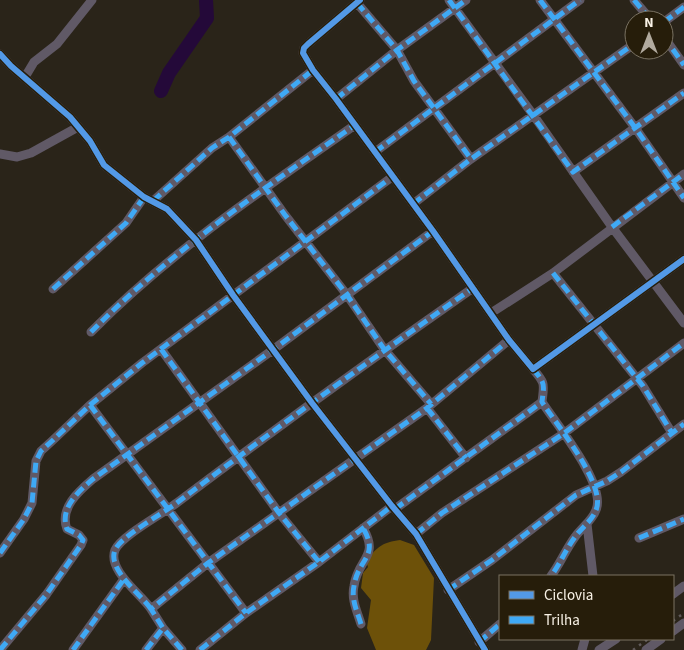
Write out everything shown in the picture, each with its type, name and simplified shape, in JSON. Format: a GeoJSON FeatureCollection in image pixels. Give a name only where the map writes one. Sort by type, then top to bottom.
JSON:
{"type":"FeatureCollection","features":[{"type":"Feature","properties":{"kind":"street"},"geometry":{"type":"LineString","coordinates":[[24,78],[34,62],[57,44],[92,0]]}},
{"type":"Feature","properties":{"kind":"street"},"geometry":{"type":"LineString","coordinates":[[336,99],[452,4],[466,0]]}},
{"type":"Feature","properties":{"kind":"street"},"geometry":{"type":"LineString","coordinates":[[540,0],[636,129],[684,198]]}},
{"type":"Feature","properties":{"kind":"street"},"geometry":{"type":"LineString","coordinates":[[374,152],[580,0]]}},
{"type":"Feature","properties":{"kind":"street"},"geometry":{"type":"LineString","coordinates":[[634,0],[642,10]]}},
{"type":"Feature","properties":{"kind":"street"},"geometry":{"type":"LineString","coordinates":[[200,650],[246,613],[319,562],[363,528],[466,458],[542,402],[545,389],[533,368],[509,340],[433,231],[313,70],[303,53],[304,48],[358,1],[397,50],[414,81],[471,159]]}},
{"type":"Feature","properties":{"kind":"street"},"geometry":{"type":"LineString","coordinates":[[452,4],[612,227],[684,323]]}},
{"type":"Feature","properties":{"kind":"street"},"geometry":{"type":"LineString","coordinates":[[413,204],[471,159],[624,51]]}},
{"type":"Feature","properties":{"kind":"street"},"geometry":{"type":"LineString","coordinates":[[674,51],[684,65]]}},
{"type":"Feature","properties":{"kind":"street"},"geometry":{"type":"LineString","coordinates":[[0,54],[10,66],[70,117],[90,141],[104,165],[144,197],[167,209],[196,240],[233,296],[274,349],[312,403],[354,459],[416,534],[484,650]]}},
{"type":"Feature","properties":{"kind":"street"},"geometry":{"type":"LineString","coordinates":[[153,201],[212,148],[229,137],[313,70]]}},
{"type":"Feature","properties":{"kind":"street"},"geometry":{"type":"LineString","coordinates":[[574,172],[684,93]]}},
{"type":"Feature","properties":{"kind":"street"},"geometry":{"type":"LineString","coordinates":[[91,332],[120,303],[196,240],[265,187],[355,125]]}},
{"type":"Feature","properties":{"kind":"street"},"geometry":{"type":"LineString","coordinates":[[0,154],[17,157],[30,153],[78,127]]}},
{"type":"Feature","properties":{"kind":"street"},"geometry":{"type":"LineString","coordinates":[[229,137],[347,295],[384,350],[429,406],[466,458]]}},
{"type":"Feature","properties":{"kind":"street"},"geometry":{"type":"LineString","coordinates":[[490,313],[552,273],[684,174]]}},
{"type":"Feature","properties":{"kind":"street"},"geometry":{"type":"LineString","coordinates":[[0,553],[24,519],[32,503],[36,461],[41,451],[90,405],[161,349],[392,177]]}},
{"type":"Feature","properties":{"kind":"street"},"geometry":{"type":"LineString","coordinates":[[53,289],[126,223],[144,197]]}},
{"type":"Feature","properties":{"kind":"street"},"geometry":{"type":"LineString","coordinates":[[0,650],[46,595],[81,545],[82,540],[79,535],[66,529],[65,524],[69,504],[80,490],[433,231]]}},
{"type":"Feature","properties":{"kind":"street"},"geometry":{"type":"LineString","coordinates":[[533,368],[684,259]]}},
{"type":"Feature","properties":{"kind":"street"},"geometry":{"type":"LineString","coordinates":[[552,273],[636,378],[672,433]]}},
{"type":"Feature","properties":{"kind":"street"},"geometry":{"type":"LineString","coordinates":[[182,650],[115,566],[114,557],[116,549],[123,540],[168,510],[384,350],[473,288]]}},
{"type":"Feature","properties":{"kind":"street"},"geometry":{"type":"LineString","coordinates":[[151,609],[208,564],[429,406],[509,340]]}},
{"type":"Feature","properties":{"kind":"street"},"geometry":{"type":"LineString","coordinates":[[416,534],[448,509],[563,434],[684,342]]}},
{"type":"Feature","properties":{"kind":"street"},"geometry":{"type":"LineString","coordinates":[[161,349],[201,402],[279,513],[319,562]]}},
{"type":"Feature","properties":{"kind":"street"},"geometry":{"type":"LineString","coordinates":[[542,402],[588,470],[595,486],[598,500],[597,508],[588,524],[576,536],[561,564],[552,575]]}},
{"type":"Feature","properties":{"kind":"street"},"geometry":{"type":"LineString","coordinates":[[90,405],[246,613]]}},
{"type":"Feature","properties":{"kind":"street"},"geometry":{"type":"LineString","coordinates":[[448,590],[492,560],[576,495],[621,472],[684,424]]}},
{"type":"Feature","properties":{"kind":"street"},"geometry":{"type":"LineString","coordinates":[[639,538],[684,520]]}},
{"type":"Feature","properties":{"kind":"street"},"geometry":{"type":"LineString","coordinates":[[588,524],[593,575]]}},
{"type":"Feature","properties":{"kind":"street"},"geometry":{"type":"LineString","coordinates":[[361,624],[353,597],[357,573],[370,549],[371,543],[363,528]]}},
{"type":"Feature","properties":{"kind":"street"},"geometry":{"type":"LineString","coordinates":[[73,650],[124,579]]}},
{"type":"Feature","properties":{"kind":"street"},"geometry":{"type":"LineString","coordinates":[[479,642],[499,625]]}},
{"type":"Feature","properties":{"kind":"street"},"geometry":{"type":"LineString","coordinates":[[146,650],[163,628]]}},
{"type":"Feature","properties":{"kind":"street"},"geometry":{"type":"LineString","coordinates":[[599,650],[614,640]]}},
{"type":"Feature","properties":{"kind":"street"},"geometry":{"type":"LineString","coordinates":[[646,650],[660,640]]}},
{"type":"Feature","properties":{"kind":"shaded area"},"geometry":{"type":"Polygon","coordinates":[[[400,540],[414,545],[434,578],[431,640],[426,650],[376,650],[367,628],[371,600],[361,588],[363,573],[368,567],[366,561],[381,546],[400,540]]]}},
{"type":"Feature","properties":{"kind":"waterway"},"geometry":{"type":"LineString","coordinates":[[161,91],[169,73],[207,18],[206,0]]}},
{"type":"Feature","properties":{"kind":"railway"},"geometry":{"type":"LineString","coordinates":[[674,620],[684,613]]}},
{"type":"Feature","properties":{"kind":"railway"},"geometry":{"type":"LineString","coordinates":[[633,650],[647,640]]}},
{"type":"Feature","properties":{"kind":"marked path"},"geometry":{"type":"LineString","coordinates":[[449,0],[573,172],[684,93]]}},
{"type":"Feature","properties":{"kind":"marked path"},"geometry":{"type":"LineString","coordinates":[[336,99],[397,50],[466,0]]}},
{"type":"Feature","properties":{"kind":"marked path"},"geometry":{"type":"LineString","coordinates":[[540,0],[636,129],[684,198]]}},
{"type":"Feature","properties":{"kind":"marked path"},"geometry":{"type":"LineString","coordinates":[[375,152],[580,0]]}},
{"type":"Feature","properties":{"kind":"marked path"},"geometry":{"type":"LineString","coordinates":[[634,0],[642,10]]}},
{"type":"Feature","properties":{"kind":"marked path"},"geometry":{"type":"LineString","coordinates":[[357,3],[397,50],[414,81],[471,159]]}},
{"type":"Feature","properties":{"kind":"marked path"},"geometry":{"type":"LineString","coordinates":[[674,14],[684,7]]}},
{"type":"Feature","properties":{"kind":"marked path"},"geometry":{"type":"LineString","coordinates":[[413,204],[471,159],[624,51]]}},
{"type":"Feature","properties":{"kind":"marked path"},"geometry":{"type":"LineString","coordinates":[[674,51],[684,65]]}},
{"type":"Feature","properties":{"kind":"marked path"},"geometry":{"type":"LineString","coordinates":[[153,201],[212,148],[229,137],[313,70]]}},
{"type":"Feature","properties":{"kind":"marked path"},"geometry":{"type":"LineString","coordinates":[[91,332],[152,275],[218,223],[355,125]]}},
{"type":"Feature","properties":{"kind":"marked path"},"geometry":{"type":"LineString","coordinates":[[229,137],[285,215],[347,295],[384,349],[431,404]]}},
{"type":"Feature","properties":{"kind":"marked path"},"geometry":{"type":"LineString","coordinates":[[612,227],[684,174]]}},
{"type":"Feature","properties":{"kind":"marked path"},"geometry":{"type":"LineString","coordinates":[[0,553],[24,519],[32,503],[36,461],[41,451],[90,405],[142,363],[392,177]]}},
{"type":"Feature","properties":{"kind":"marked path"},"geometry":{"type":"LineString","coordinates":[[53,289],[126,223],[144,197]]}},
{"type":"Feature","properties":{"kind":"marked path"},"geometry":{"type":"LineString","coordinates":[[0,650],[46,595],[81,545],[83,540],[79,535],[67,529],[65,521],[68,507],[82,489],[93,479],[274,349],[433,231]]}},
{"type":"Feature","properties":{"kind":"marked path"},"geometry":{"type":"LineString","coordinates":[[553,273],[643,386],[672,433]]}},
{"type":"Feature","properties":{"kind":"marked path"},"geometry":{"type":"LineString","coordinates":[[151,609],[120,574],[116,566],[115,550],[125,538],[178,502],[324,394],[473,288]]}},
{"type":"Feature","properties":{"kind":"marked path"},"geometry":{"type":"LineString","coordinates":[[182,650],[163,628],[151,609],[208,563],[427,408],[509,340]]}},
{"type":"Feature","properties":{"kind":"marked path"},"geometry":{"type":"LineString","coordinates":[[416,534],[442,513],[563,434],[684,343]]}},
{"type":"Feature","properties":{"kind":"marked path"},"geometry":{"type":"LineString","coordinates":[[161,349],[279,513],[319,562]]}},
{"type":"Feature","properties":{"kind":"marked path"},"geometry":{"type":"LineString","coordinates":[[533,369],[543,384],[542,402],[578,455],[594,486],[597,499],[594,514],[578,533],[552,575]]}},
{"type":"Feature","properties":{"kind":"marked path"},"geometry":{"type":"LineString","coordinates":[[395,509],[542,402]]}},
{"type":"Feature","properties":{"kind":"marked path"},"geometry":{"type":"LineString","coordinates":[[90,405],[246,613]]}},
{"type":"Feature","properties":{"kind":"marked path"},"geometry":{"type":"LineString","coordinates":[[427,408],[466,458]]}},
{"type":"Feature","properties":{"kind":"marked path"},"geometry":{"type":"LineString","coordinates":[[448,590],[492,560],[576,495],[607,481],[621,472],[684,424]]}},
{"type":"Feature","properties":{"kind":"marked path"},"geometry":{"type":"LineString","coordinates":[[200,650],[246,613],[319,562],[392,506]]}},
{"type":"Feature","properties":{"kind":"marked path"},"geometry":{"type":"LineString","coordinates":[[639,538],[684,519]]}},
{"type":"Feature","properties":{"kind":"marked path"},"geometry":{"type":"LineString","coordinates":[[361,624],[353,591],[359,569],[369,552],[368,538],[363,528]]}},
{"type":"Feature","properties":{"kind":"marked path"},"geometry":{"type":"LineString","coordinates":[[73,650],[124,579]]}},
{"type":"Feature","properties":{"kind":"marked path"},"geometry":{"type":"LineString","coordinates":[[479,642],[499,625]]}},
{"type":"Feature","properties":{"kind":"marked path"},"geometry":{"type":"LineString","coordinates":[[146,650],[163,628]]}},
{"type":"Feature","properties":{"kind":"cycle path"},"geometry":{"type":"LineString","coordinates":[[360,0],[308,44],[304,48],[303,53],[313,70],[433,231],[509,340],[533,369],[684,259]]}},
{"type":"Feature","properties":{"kind":"cycle path"},"geometry":{"type":"LineString","coordinates":[[0,54],[11,66],[70,117],[90,141],[104,165],[144,197],[167,209],[196,240],[233,295],[312,403],[416,534],[485,650]]}}]}
